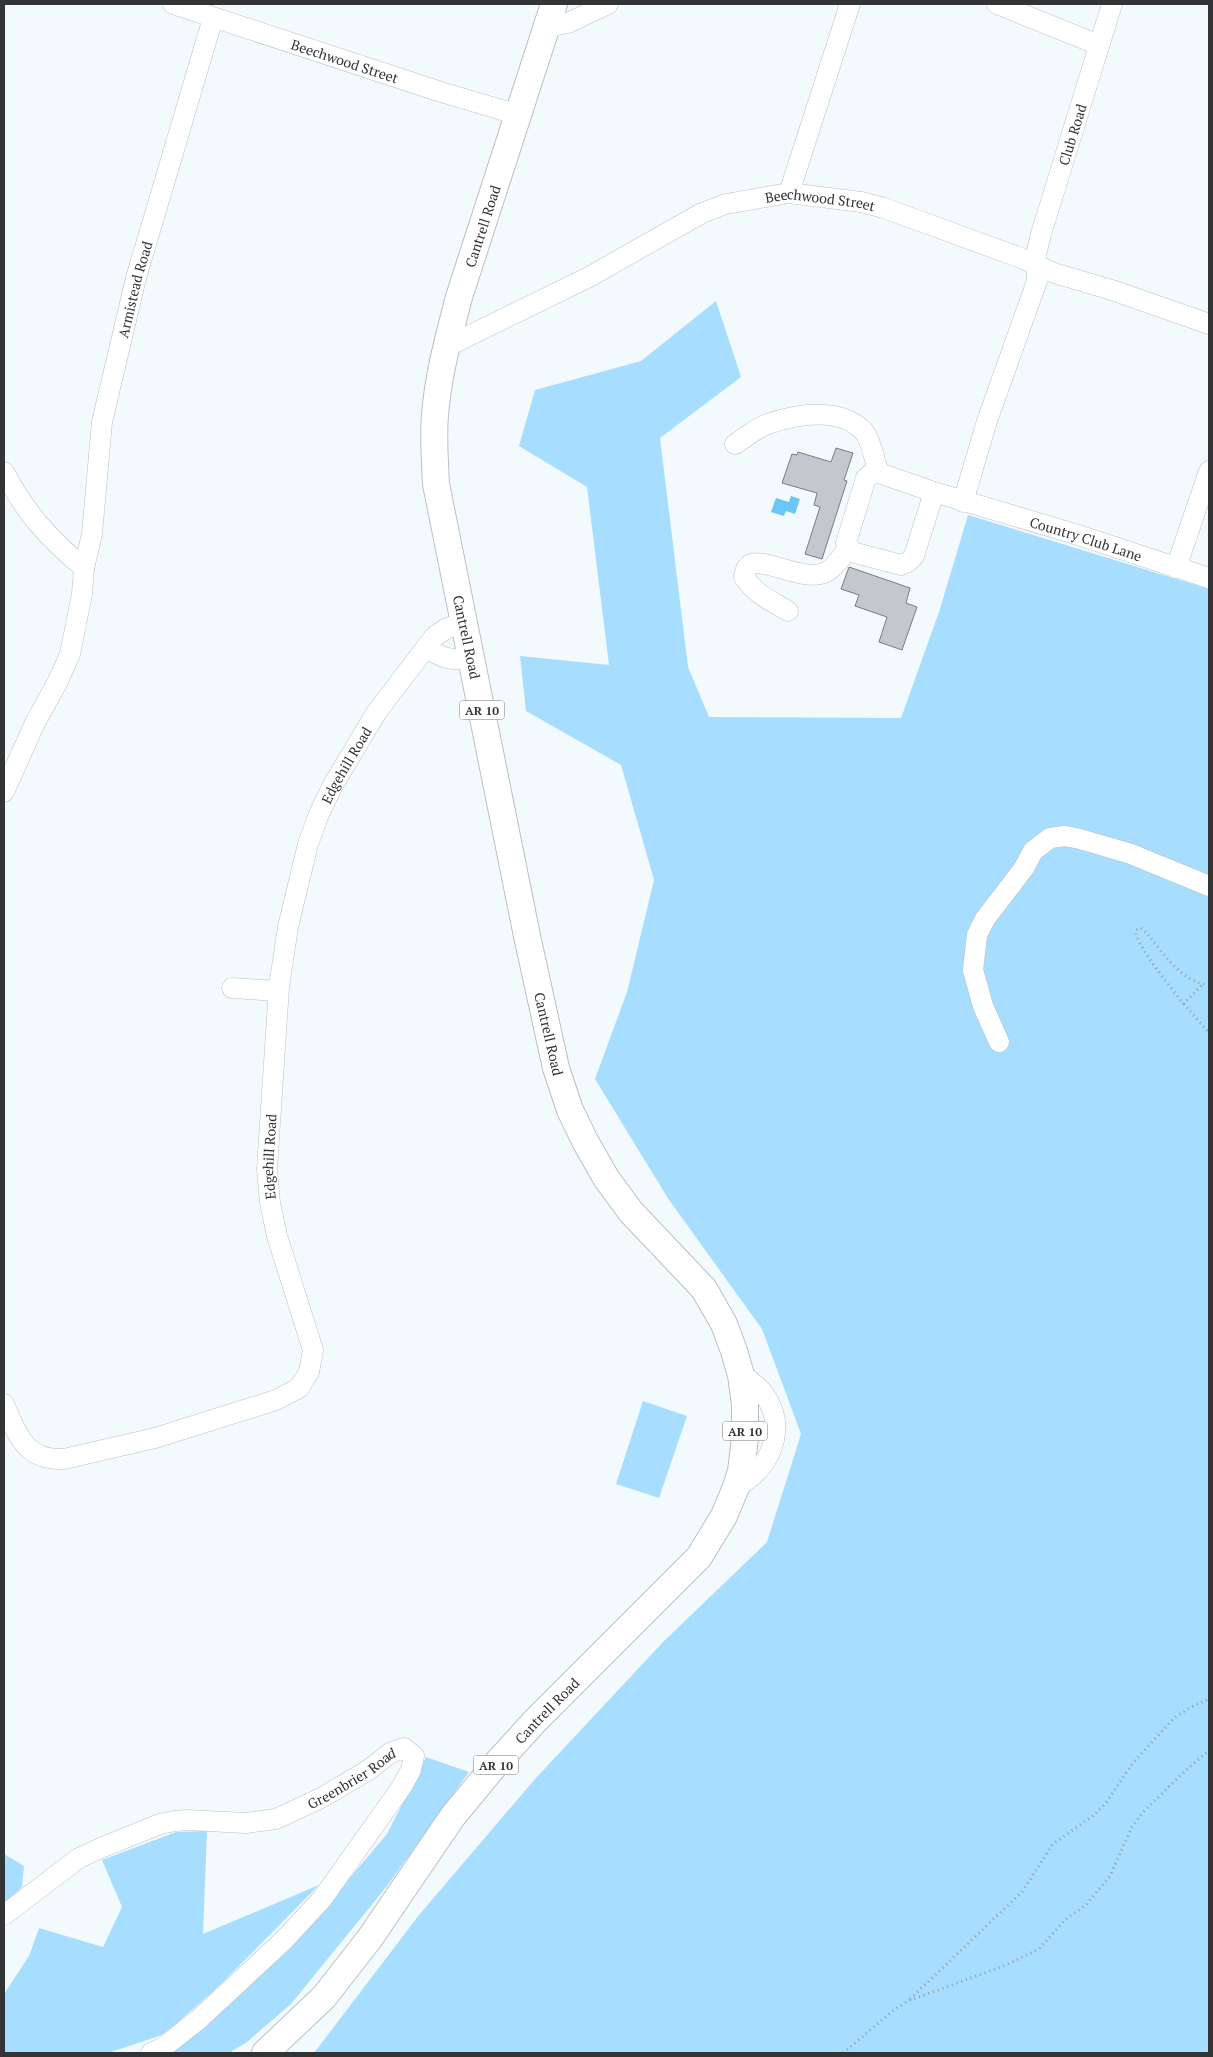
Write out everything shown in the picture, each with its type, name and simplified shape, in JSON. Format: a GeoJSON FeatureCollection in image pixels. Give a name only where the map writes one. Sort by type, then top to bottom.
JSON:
{"type":"FeatureCollection","features":[{"type":"Feature","properties":{"kind":"main road","name":"Cantrell Road"},"geometry":{"type":"LineString","coordinates":[[265,2053],[324,1997],[370,1938],[453,1816],[496,1764],[535,1721],[699,1556],[724,1516],[736,1487],[745,1438],[745,1404],[741,1375],[724,1324],[704,1289],[632,1212],[606,1178],[570,1110],[556,1068],[472,658],[463,623],[436,484],[435,414],[446,347],[459,298],[550,16]]}},
{"type":"Feature","properties":{"kind":"street","name":"Beechwood Street"},"geometry":{"type":"LineString","coordinates":[[173,4],[441,92],[519,115]]}},
{"type":"Feature","properties":{"kind":"street"},"geometry":{"type":"LineString","coordinates":[[550,16],[568,23],[608,4]]}},
{"type":"Feature","properties":{"kind":"street"},"geometry":{"type":"LineString","coordinates":[[789,193],[850,4]]}},
{"type":"Feature","properties":{"kind":"street"},"geometry":{"type":"LineString","coordinates":[[997,4],[1099,45]]}},
{"type":"Feature","properties":{"kind":"street","name":"Club Road"},"geometry":{"type":"LineString","coordinates":[[1037,265],[1036,254],[1041,234],[1112,4]]}},
{"type":"Feature","properties":{"kind":"street","name":"Armistead Road"},"geometry":{"type":"LineString","coordinates":[[84,568],[92,534],[102,422],[136,278],[213,18]]}},
{"type":"Feature","properties":{"kind":"street","name":"Beechwood Street"},"geometry":{"type":"LineString","coordinates":[[446,347],[589,277],[702,213],[736,201],[789,193],[861,202],[884,208],[1054,273],[1112,290],[1209,324]]}},
{"type":"Feature","properties":{"kind":"street"},"geometry":{"type":"LineString","coordinates":[[963,502],[987,421],[1037,281],[1037,265]]}},
{"type":"Feature","properties":{"kind":"street"},"geometry":{"type":"LineString","coordinates":[[735,444],[766,425],[798,416],[819,415],[849,419],[866,434],[879,473],[871,474],[866,478],[847,537],[848,549],[834,566],[820,574],[799,574],[760,564],[752,564],[746,568],[744,577],[750,585],[762,596],[788,611]]}},
{"type":"Feature","properties":{"kind":"street"},"geometry":{"type":"LineString","coordinates":[[1176,568],[1209,471]]}},
{"type":"Feature","properties":{"kind":"street"},"geometry":{"type":"LineString","coordinates":[[4,472],[24,505],[45,533],[84,568],[82,594],[70,654],[34,725],[4,792]]}},
{"type":"Feature","properties":{"kind":"street","name":"Country Club Lane"},"geometry":{"type":"LineString","coordinates":[[879,473],[963,502],[1075,534],[1209,578]]}},
{"type":"Feature","properties":{"kind":"street"},"geometry":{"type":"LineString","coordinates":[[848,549],[852,552],[896,565],[908,562],[914,556],[934,492]]}},
{"type":"Feature","properties":{"kind":"street","name":"Edgehill Road"},"geometry":{"type":"LineString","coordinates":[[4,1404],[23,1443],[42,1457],[54,1460],[155,1438],[276,1400],[299,1388],[306,1380],[310,1372],[313,1350],[277,1236],[270,1203],[267,1169],[278,991],[288,927],[308,844],[318,814],[333,784],[376,714],[426,647],[440,631],[463,623]]}},
{"type":"Feature","properties":{"kind":"street"},"geometry":{"type":"LineString","coordinates":[[426,647],[437,655],[450,660],[472,658]]}},
{"type":"Feature","properties":{"kind":"street"},"geometry":{"type":"LineString","coordinates":[[999,1042],[983,1006],[973,970],[977,936],[989,912],[1024,868],[1033,851],[1050,838],[1065,836],[1131,854],[1209,886]]}},
{"type":"Feature","properties":{"kind":"street"},"geometry":{"type":"LineString","coordinates":[[232,988],[278,991]]}},
{"type":"Feature","properties":{"kind":"street","name":"Greenbrier Road"},"geometry":{"type":"LineString","coordinates":[[4,1915],[79,1858],[152,1827],[187,1820],[246,1824],[276,1819],[323,1797],[370,1768],[390,1753],[404,1748],[414,1756],[411,1770],[401,1788],[352,1858],[315,1906],[284,1940],[198,2020],[162,2048],[151,2053]]}},
{"type":"Feature","properties":{"kind":"path"},"geometry":{"type":"LineString","coordinates":[[1209,985],[1202,985],[1185,975],[1141,928],[1136,930],[1136,937],[1143,949],[1183,1004],[1209,1032]]}},
{"type":"Feature","properties":{"kind":"path"},"geometry":{"type":"LineString","coordinates":[[1183,1004],[1202,985]]}},
{"type":"Feature","properties":{"kind":"path"},"geometry":{"type":"LineString","coordinates":[[843,2053],[894,2010],[908,2001],[970,1939],[1022,1892],[1053,1844],[1094,1815],[1106,1802],[1132,1764],[1174,1718],[1188,1708],[1209,1698]]}},
{"type":"Feature","properties":{"kind":"path"},"geometry":{"type":"LineString","coordinates":[[908,2001],[1006,1965],[1039,1949],[1067,1918],[1086,1905],[1110,1876],[1132,1827],[1143,1812],[1209,1750]]}},
{"type":"Feature","properties":{"kind":"shaded area"},"geometry":{"type":"Polygon","coordinates":[[[716,301],[741,377],[660,438],[688,667],[709,717],[901,718],[939,612],[968,515],[1209,589],[1209,2053],[314,2053],[419,1915],[535,1779],[664,1641],[767,1542],[801,1434],[762,1329],[669,1200],[595,1079],[627,992],[654,880],[621,765],[526,711],[520,656],[609,665],[587,487],[519,446],[535,390],[641,361],[716,301]]]}},
{"type":"Feature","properties":{"kind":"shaded area"},"geometry":{"type":"Polygon","coordinates":[[[791,496],[800,499],[795,514],[786,511],[784,516],[771,512],[776,498],[789,502],[791,496]]]}},
{"type":"Feature","properties":{"kind":"shaded area"},"geometry":{"type":"Polygon","coordinates":[[[643,1401],[687,1416],[659,1498],[616,1484],[643,1401]]]}},
{"type":"Feature","properties":{"kind":"shaded area"},"geometry":{"type":"Polygon","coordinates":[[[426,1757],[469,1772],[387,1886],[291,2004],[247,2042],[229,2053],[162,2053],[210,2019],[288,1951],[387,1834],[426,1757]]]}},
{"type":"Feature","properties":{"kind":"shaded area"},"geometry":{"type":"Polygon","coordinates":[[[207,1831],[203,1934],[319,1885],[221,1984],[165,2034],[108,2053],[4,2053],[4,1994],[29,1956],[39,1928],[103,1947],[122,1907],[102,1860],[176,1832],[207,1831]]]}},
{"type":"Feature","properties":{"kind":"shaded area"},"geometry":{"type":"Polygon","coordinates":[[[4,1854],[24,1866],[22,1887],[4,1904],[4,1854]]]}},
{"type":"Feature","properties":{"kind":"building"},"geometry":{"type":"Polygon","coordinates":[[[836,448],[853,453],[844,480],[847,481],[822,559],[805,554],[820,507],[814,505],[817,493],[782,483],[792,454],[797,455],[798,452],[831,462],[836,448]]]}},
{"type":"Feature","properties":{"kind":"building"},"geometry":{"type":"Polygon","coordinates":[[[849,567],[910,588],[906,603],[917,607],[902,650],[879,642],[887,617],[855,606],[859,595],[841,589],[849,567]]]}}]}
